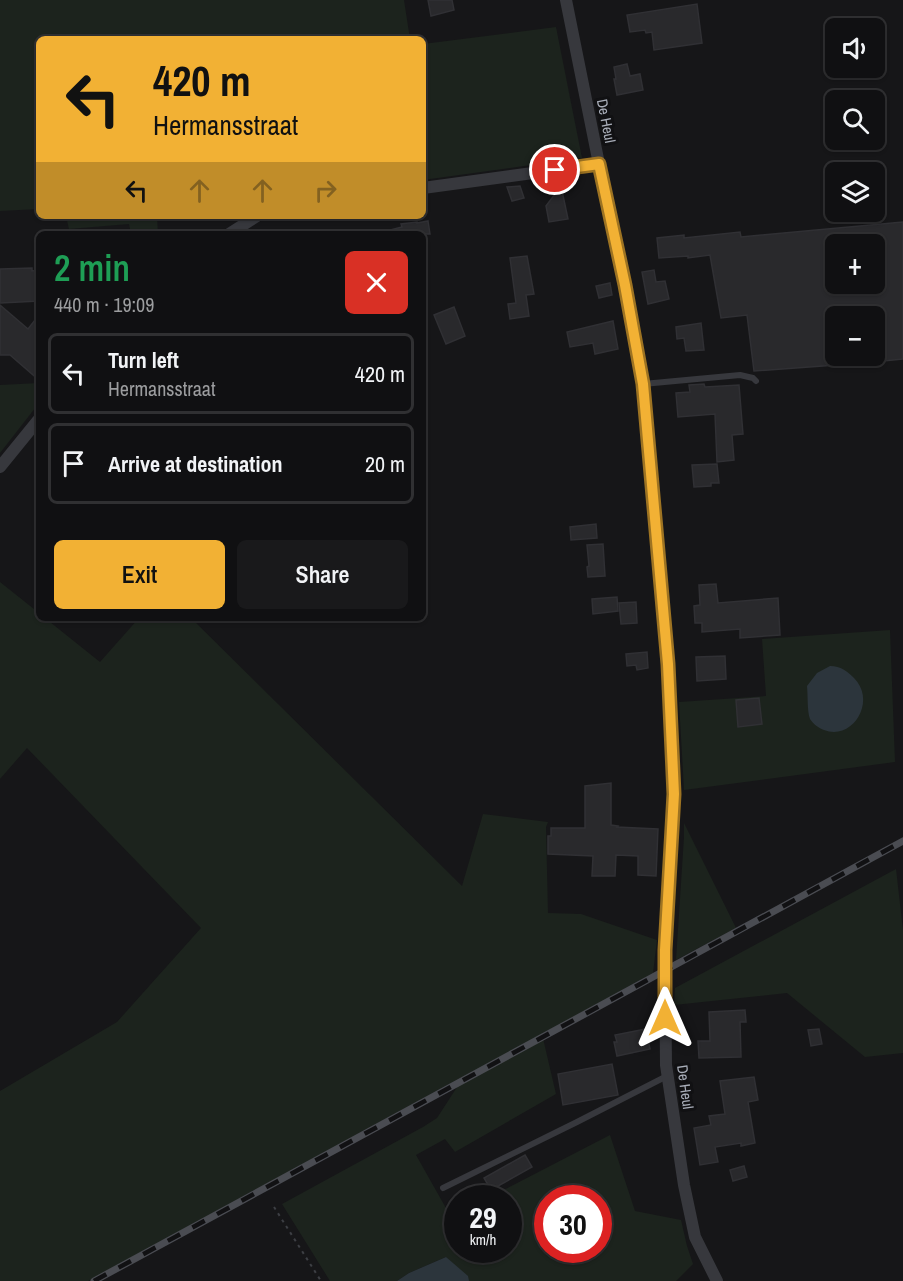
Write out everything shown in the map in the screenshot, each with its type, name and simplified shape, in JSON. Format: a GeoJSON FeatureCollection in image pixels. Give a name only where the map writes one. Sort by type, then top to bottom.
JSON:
{"type":"FeatureCollection","features":[{"type":"Feature","properties":{"kind":"street","name":"De Heul"},"geometry":{"type":"LineString","coordinates":[[566,0],[625,285],[643,384],[668,664],[674,794],[665,950],[666,1065],[684,1185],[696,1237],[717,1281]]}},
{"type":"Feature","properties":{"kind":"street"},"geometry":{"type":"LineString","coordinates":[[426,189],[599,164]]}},
{"type":"Feature","properties":{"kind":"street"},"geometry":{"type":"LineString","coordinates":[[234,231],[252,219]]}},
{"type":"Feature","properties":{"kind":"street"},"geometry":{"type":"LineString","coordinates":[[0,467],[36,423]]}},
{"type":"Feature","properties":{"kind":"lane"},"geometry":{"type":"LineString","coordinates":[[643,384],[740,375],[756,381]]}},
{"type":"Feature","properties":{"kind":"lane"},"geometry":{"type":"LineString","coordinates":[[443,1188],[667,1076]]}},
{"type":"Feature","properties":{"kind":"path"},"geometry":{"type":"LineString","coordinates":[[274,1207],[321,1281]]}},
{"type":"Feature","properties":{"kind":"shaded area"},"geometry":{"type":"Polygon","coordinates":[[[0,0],[404,0],[410,36],[36,36],[36,209],[0,211],[0,0]]]}},
{"type":"Feature","properties":{"kind":"shaded area"},"geometry":{"type":"Polygon","coordinates":[[[556,27],[582,158],[426,180],[426,44],[556,27]]]}},
{"type":"Feature","properties":{"kind":"shaded area"},"geometry":{"type":"Polygon","coordinates":[[[67,219],[157,219],[158,231],[130,231],[129,224],[69,229],[67,219]]]}},
{"type":"Feature","properties":{"kind":"shaded area"},"geometry":{"type":"Polygon","coordinates":[[[36,383],[36,407],[0,453],[0,385],[36,383]]]}},
{"type":"Feature","properties":{"kind":"shaded area"},"geometry":{"type":"Polygon","coordinates":[[[0,582],[36,611],[36,621],[49,621],[100,662],[136,621],[194,621],[462,886],[483,814],[548,822],[546,827],[548,913],[581,914],[657,940],[653,973],[542,1034],[556,1094],[455,1152],[445,1139],[416,1155],[444,1205],[444,1258],[409,1273],[397,1281],[330,1281],[282,1204],[437,1118],[462,1077],[88,1281],[0,1281],[0,1091],[117,1022],[201,928],[27,748],[0,779],[0,582]]]}},
{"type":"Feature","properties":{"kind":"shaded area"},"geometry":{"type":"Polygon","coordinates":[[[890,630],[895,762],[684,790],[679,702],[766,696],[762,639],[890,630]]]}},
{"type":"Feature","properties":{"kind":"shaded area"},"geometry":{"type":"Polygon","coordinates":[[[830,666],[841,668],[851,675],[861,687],[863,697],[858,717],[844,730],[835,732],[824,730],[814,724],[810,719],[808,707],[807,686],[817,673],[830,666]]]}},
{"type":"Feature","properties":{"kind":"shaded area"},"geometry":{"type":"Polygon","coordinates":[[[684,823],[736,928],[676,960],[684,837],[684,823]]]}},
{"type":"Feature","properties":{"kind":"shaded area"},"geometry":{"type":"Polygon","coordinates":[[[896,869],[903,930],[903,1053],[865,1057],[787,993],[674,1005],[675,988],[896,869]]]}},
{"type":"Feature","properties":{"kind":"shaded area"},"geometry":{"type":"Polygon","coordinates":[[[610,1135],[635,1211],[681,1220],[693,1264],[676,1281],[469,1281],[452,1263],[522,1263],[522,1185],[513,1185],[610,1135]]]}},
{"type":"Feature","properties":{"kind":"shaded area"},"geometry":{"type":"Polygon","coordinates":[[[444,1258],[444,1263],[453,1263],[468,1276],[469,1281],[397,1281],[409,1273],[444,1258]]]}},
{"type":"Feature","properties":{"kind":"building"},"geometry":{"type":"Polygon","coordinates":[[[428,0],[452,0],[454,10],[431,16],[428,0]]]}},
{"type":"Feature","properties":{"kind":"building"},"geometry":{"type":"Polygon","coordinates":[[[697,4],[702,43],[654,50],[652,32],[646,33],[645,30],[630,32],[627,15],[697,4]]]}},
{"type":"Feature","properties":{"kind":"building"},"geometry":{"type":"Polygon","coordinates":[[[627,64],[630,76],[640,74],[643,90],[617,95],[614,67],[627,64]]]}},
{"type":"Feature","properties":{"kind":"building"},"geometry":{"type":"Polygon","coordinates":[[[520,186],[524,198],[512,201],[507,187],[520,186]]]}},
{"type":"Feature","properties":{"kind":"building"},"geometry":{"type":"Polygon","coordinates":[[[561,186],[568,219],[549,222],[546,206],[561,186]]]}},
{"type":"Feature","properties":{"kind":"building"},"geometry":{"type":"Polygon","coordinates":[[[428,221],[430,234],[426,234],[426,231],[390,231],[402,227],[401,224],[428,221]]]}},
{"type":"Feature","properties":{"kind":"building"},"geometry":{"type":"Polygon","coordinates":[[[903,222],[903,359],[885,361],[885,306],[825,306],[825,366],[754,371],[747,315],[721,318],[710,255],[659,258],[657,238],[684,235],[684,238],[740,232],[741,237],[903,222]]]}},
{"type":"Feature","properties":{"kind":"building"},"geometry":{"type":"Polygon","coordinates":[[[527,256],[534,294],[526,295],[529,316],[510,319],[508,304],[516,303],[510,258],[527,256]]]}},
{"type":"Feature","properties":{"kind":"building"},"geometry":{"type":"Polygon","coordinates":[[[32,268],[32,271],[36,270],[36,301],[0,303],[0,269],[32,268]]]}},
{"type":"Feature","properties":{"kind":"building"},"geometry":{"type":"Polygon","coordinates":[[[654,270],[656,282],[665,281],[669,299],[648,304],[642,272],[654,270]]]}},
{"type":"Feature","properties":{"kind":"building"},"geometry":{"type":"Polygon","coordinates":[[[610,283],[612,295],[599,298],[596,286],[610,283]]]}},
{"type":"Feature","properties":{"kind":"building"},"geometry":{"type":"Polygon","coordinates":[[[0,305],[28,329],[36,319],[36,377],[10,355],[0,355],[0,305]]]}},
{"type":"Feature","properties":{"kind":"building"},"geometry":{"type":"Polygon","coordinates":[[[454,307],[465,336],[446,344],[434,315],[454,307]]]}},
{"type":"Feature","properties":{"kind":"building"},"geometry":{"type":"Polygon","coordinates":[[[613,321],[618,349],[595,354],[593,343],[570,347],[567,332],[613,321]]]}},
{"type":"Feature","properties":{"kind":"building"},"geometry":{"type":"Polygon","coordinates":[[[701,323],[704,350],[686,351],[684,338],[677,339],[676,327],[701,323]]]}},
{"type":"Feature","properties":{"kind":"building"},"geometry":{"type":"Polygon","coordinates":[[[704,384],[705,387],[739,385],[743,434],[732,435],[734,460],[717,462],[715,414],[678,417],[676,393],[690,392],[689,385],[704,384]]]}},
{"type":"Feature","properties":{"kind":"building"},"geometry":{"type":"Polygon","coordinates":[[[717,464],[719,483],[694,487],[692,465],[717,464]]]}},
{"type":"Feature","properties":{"kind":"building"},"geometry":{"type":"Polygon","coordinates":[[[596,524],[597,538],[571,540],[570,527],[596,524]]]}},
{"type":"Feature","properties":{"kind":"building"},"geometry":{"type":"Polygon","coordinates":[[[603,544],[605,576],[588,577],[587,545],[603,544]]]}},
{"type":"Feature","properties":{"kind":"building"},"geometry":{"type":"Polygon","coordinates":[[[716,584],[718,603],[778,598],[780,635],[740,638],[740,629],[702,632],[702,623],[695,623],[694,606],[700,605],[699,585],[716,584]]]}},
{"type":"Feature","properties":{"kind":"building"},"geometry":{"type":"Polygon","coordinates":[[[617,597],[618,611],[593,614],[592,599],[617,597]]]}},
{"type":"Feature","properties":{"kind":"building"},"geometry":{"type":"Polygon","coordinates":[[[636,602],[637,623],[621,624],[619,603],[636,602]]]}},
{"type":"Feature","properties":{"kind":"building"},"geometry":{"type":"Polygon","coordinates":[[[647,652],[648,668],[637,670],[636,665],[627,666],[626,654],[647,652]]]}},
{"type":"Feature","properties":{"kind":"building"},"geometry":{"type":"Polygon","coordinates":[[[725,656],[726,679],[697,681],[696,657],[725,656]]]}},
{"type":"Feature","properties":{"kind":"building"},"geometry":{"type":"Polygon","coordinates":[[[759,698],[762,724],[738,727],[736,700],[759,698]]]}},
{"type":"Feature","properties":{"kind":"building"},"geometry":{"type":"Polygon","coordinates":[[[611,783],[611,825],[658,829],[656,876],[638,875],[638,856],[616,855],[615,876],[592,876],[593,856],[548,854],[548,836],[551,836],[551,828],[585,828],[585,786],[611,783]]]}},
{"type":"Feature","properties":{"kind":"building"},"geometry":{"type":"Polygon","coordinates":[[[745,1010],[746,1022],[740,1022],[741,1057],[699,1058],[698,1041],[710,1041],[709,1012],[745,1010]]]}},
{"type":"Feature","properties":{"kind":"building"},"geometry":{"type":"Polygon","coordinates":[[[646,1029],[650,1049],[617,1056],[615,1035],[646,1029]]]}},
{"type":"Feature","properties":{"kind":"building"},"geometry":{"type":"Polygon","coordinates":[[[819,1029],[822,1044],[811,1046],[808,1030],[819,1029]]]}},
{"type":"Feature","properties":{"kind":"building"},"geometry":{"type":"Polygon","coordinates":[[[612,1064],[618,1095],[563,1105],[558,1074],[612,1064]]]}},
{"type":"Feature","properties":{"kind":"building"},"geometry":{"type":"Polygon","coordinates":[[[754,1077],[758,1100],[748,1102],[755,1143],[715,1147],[718,1162],[700,1165],[694,1128],[711,1125],[709,1116],[725,1114],[720,1081],[754,1077]]]}},
{"type":"Feature","properties":{"kind":"building"},"geometry":{"type":"Polygon","coordinates":[[[525,1155],[532,1167],[500,1185],[488,1185],[484,1178],[525,1155]]]}},
{"type":"Feature","properties":{"kind":"building"},"geometry":{"type":"Polygon","coordinates":[[[744,1166],[747,1177],[733,1181],[730,1170],[744,1166]]]}},
{"type":"Feature","properties":{"kind":"railway"},"geometry":{"type":"LineString","coordinates":[[94,1281],[903,841]]}},
{"type":"Feature","properties":{"kind":"route"},"geometry":{"type":"LineString","coordinates":[[555,170],[599,164],[643,384],[668,664],[674,794],[665,950],[665,1018]]}}]}
